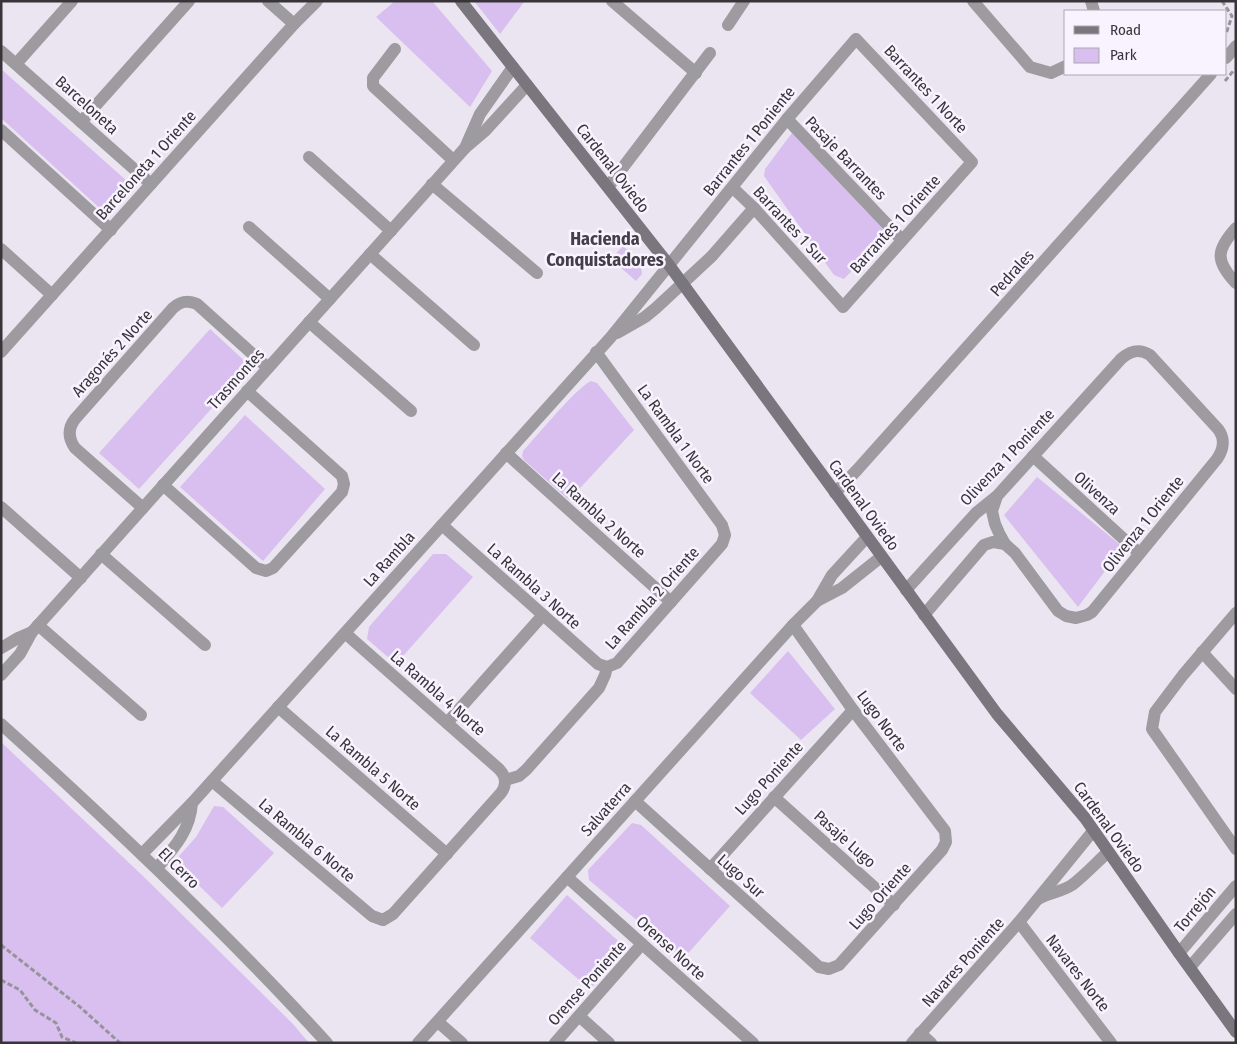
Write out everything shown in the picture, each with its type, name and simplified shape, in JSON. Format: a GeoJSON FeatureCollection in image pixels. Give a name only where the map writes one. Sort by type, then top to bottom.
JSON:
{"type":"FeatureCollection","features":[{"type":"Feature","properties":{"kind":"street"},"geometry":{"type":"LineString","coordinates":[[16,64],[72,1]]}},
{"type":"Feature","properties":{"kind":"street"},"geometry":{"type":"LineString","coordinates":[[81,122],[189,1]]}},
{"type":"Feature","properties":{"kind":"street"},"geometry":{"type":"LineString","coordinates":[[268,1],[294,24]]}},
{"type":"Feature","properties":{"kind":"street","name":"Barceloneta 1 Oriente"},"geometry":{"type":"LineString","coordinates":[[1,352],[294,24],[317,1]]}},
{"type":"Feature","properties":{"kind":"street"},"geometry":{"type":"LineString","coordinates":[[612,1],[696,73]]}},
{"type":"Feature","properties":{"kind":"street"},"geometry":{"type":"LineString","coordinates":[[728,25],[744,1]]}},
{"type":"Feature","properties":{"kind":"street"},"geometry":{"type":"LineString","coordinates":[[973,1],[1030,66],[1052,73],[1064,67]]}},
{"type":"Feature","properties":{"kind":"street","name":"Cardenal Oviedo"},"geometry":{"type":"LineString","coordinates":[[462,2],[683,283],[997,714],[1085,818],[1236,1032]]}},
{"type":"Feature","properties":{"kind":"street","name":"Barrantes 1 Poniente"},"geometry":{"type":"LineString","coordinates":[[669,265],[787,119],[856,39]]}},
{"type":"Feature","properties":{"kind":"street","name":"Barrantes 1 Norte"},"geometry":{"type":"LineString","coordinates":[[856,39],[972,162]]}},
{"type":"Feature","properties":{"kind":"street"},"geometry":{"type":"LineString","coordinates":[[1227,57],[1236,46]]}},
{"type":"Feature","properties":{"kind":"street"},"geometry":{"type":"LineString","coordinates":[[395,49],[372,78],[373,86],[454,160]]}},
{"type":"Feature","properties":{"kind":"street","name":"Barceloneta"},"geometry":{"type":"LineString","coordinates":[[1,51],[151,184]]}},
{"type":"Feature","properties":{"kind":"street"},"geometry":{"type":"LineString","coordinates":[[608,187],[710,54]]}},
{"type":"Feature","properties":{"kind":"street","name":"Trasmontes"},"geometry":{"type":"LineString","coordinates":[[465,148],[480,114],[513,68]]}},
{"type":"Feature","properties":{"kind":"street","name":"Pedrales"},"geometry":{"type":"LineString","coordinates":[[835,493],[1210,75]]}},
{"type":"Feature","properties":{"kind":"street","name":"Trasmontes"},"geometry":{"type":"LineString","coordinates":[[1,675],[20,654],[35,629],[101,554],[432,184],[465,148],[486,131],[527,85]]}},
{"type":"Feature","properties":{"kind":"street","name":"Pasaje Barrantes"},"geometry":{"type":"LineString","coordinates":[[787,119],[902,240]]}},
{"type":"Feature","properties":{"kind":"street"},"geometry":{"type":"LineString","coordinates":[[1,130],[111,230]]}},
{"type":"Feature","properties":{"kind":"street"},"geometry":{"type":"LineString","coordinates":[[309,157],[391,231]]}},
{"type":"Feature","properties":{"kind":"street","name":"Barrantes 1 Oriente"},"geometry":{"type":"LineString","coordinates":[[843,307],[972,162]]}},
{"type":"Feature","properties":{"kind":"street"},"geometry":{"type":"LineString","coordinates":[[432,184],[537,273]]}},
{"type":"Feature","properties":{"kind":"street","name":"Barrantes 1 Sur"},"geometry":{"type":"LineString","coordinates":[[732,188],[754,208],[843,307]]}},
{"type":"Feature","properties":{"kind":"street"},"geometry":{"type":"LineString","coordinates":[[683,283],[712,256],[754,208]]}},
{"type":"Feature","properties":{"kind":"street"},"geometry":{"type":"LineString","coordinates":[[249,227],[330,299]]}},
{"type":"Feature","properties":{"kind":"street"},"geometry":{"type":"LineString","coordinates":[[1236,228],[1222,244],[1220,253],[1221,265],[1236,282]]}},
{"type":"Feature","properties":{"kind":"street"},"geometry":{"type":"LineString","coordinates":[[1,249],[52,295]]}},
{"type":"Feature","properties":{"kind":"street"},"geometry":{"type":"LineString","coordinates":[[370,254],[474,345]]}},
{"type":"Feature","properties":{"kind":"street","name":"La Rambla"},"geometry":{"type":"LineString","coordinates":[[142,854],[192,803],[442,525],[610,337],[669,265]]}},
{"type":"Feature","properties":{"kind":"street","name":"La Rambla"},"geometry":{"type":"LineString","coordinates":[[610,337],[645,317],[683,283]]}},
{"type":"Feature","properties":{"kind":"street","name":"Aragonés 2 Norte"},"geometry":{"type":"LineString","coordinates":[[143,508],[75,448],[69,433],[75,419],[167,315],[177,304],[187,301],[192,302],[202,308],[268,368]]}},
{"type":"Feature","properties":{"kind":"street"},"geometry":{"type":"LineString","coordinates":[[309,322],[411,411]]}},
{"type":"Feature","properties":{"kind":"street","name":"Olivenza 1 Oriente"},"geometry":{"type":"LineString","coordinates":[[1005,544],[1015,553],[1058,611],[1066,616],[1076,618],[1087,615],[1092,612],[1219,455],[1223,446],[1218,429],[1150,355],[1141,351],[1135,351]]}},
{"type":"Feature","properties":{"kind":"street","name":"Olivenza 1 Poniente"},"geometry":{"type":"LineString","coordinates":[[906,590],[976,513],[997,496],[1121,359],[1126,354],[1135,351]]}},
{"type":"Feature","properties":{"kind":"street","name":"La Rambla 1 Norte"},"geometry":{"type":"LineString","coordinates":[[596,352],[722,525],[725,536]]}},
{"type":"Feature","properties":{"kind":"street"},"geometry":{"type":"LineString","coordinates":[[163,485],[256,568],[266,571],[273,568],[342,492],[344,484],[342,476],[247,392]]}},
{"type":"Feature","properties":{"kind":"street","name":"La Rambla 2 Norte"},"geometry":{"type":"LineString","coordinates":[[506,453],[671,602]]}},
{"type":"Feature","properties":{"kind":"street","name":"Olivenza"},"geometry":{"type":"LineString","coordinates":[[1033,456],[1140,553]]}},
{"type":"Feature","properties":{"kind":"street"},"geometry":{"type":"LineString","coordinates":[[997,496],[992,511],[999,533],[1005,544]]}},
{"type":"Feature","properties":{"kind":"street"},"geometry":{"type":"LineString","coordinates":[[1,506],[81,578]]}},
{"type":"Feature","properties":{"kind":"street","name":"La Rambla 3 Norte"},"geometry":{"type":"LineString","coordinates":[[442,525],[598,664],[606,667]]}},
{"type":"Feature","properties":{"kind":"street","name":"La Rambla 2 Oriente"},"geometry":{"type":"LineString","coordinates":[[505,780],[519,776],[526,770],[599,688],[605,675],[606,667],[616,663],[722,544],[725,536]]}},
{"type":"Feature","properties":{"kind":"street","name":"Salvaterra"},"geometry":{"type":"LineString","coordinates":[[420,1042],[792,625],[816,601],[832,575],[867,537]]}},
{"type":"Feature","properties":{"kind":"street"},"geometry":{"type":"LineString","coordinates":[[924,615],[984,545],[994,542],[1005,544]]}},
{"type":"Feature","properties":{"kind":"street"},"geometry":{"type":"LineString","coordinates":[[101,554],[205,646]]}},
{"type":"Feature","properties":{"kind":"street","name":"Salvaterra"},"geometry":{"type":"LineString","coordinates":[[816,601],[842,588],[881,556]]}},
{"type":"Feature","properties":{"kind":"street"},"geometry":{"type":"LineString","coordinates":[[1236,613],[1202,652],[1155,712],[1152,729],[1236,849]]}},
{"type":"Feature","properties":{"kind":"street"},"geometry":{"type":"LineString","coordinates":[[447,723],[543,615]]}},
{"type":"Feature","properties":{"kind":"street","name":"Lugo Norte"},"geometry":{"type":"LineString","coordinates":[[792,625],[853,710],[940,822],[946,836]]}},
{"type":"Feature","properties":{"kind":"street"},"geometry":{"type":"LineString","coordinates":[[35,629],[141,715]]}},
{"type":"Feature","properties":{"kind":"street","name":"Trasmontes"},"geometry":{"type":"LineString","coordinates":[[1,648],[35,629]]}},
{"type":"Feature","properties":{"kind":"street","name":"La Rambla 4 Norte"},"geometry":{"type":"LineString","coordinates":[[345,633],[499,769],[505,780]]}},
{"type":"Feature","properties":{"kind":"street"},"geometry":{"type":"LineString","coordinates":[[1202,652],[1236,689]]}},
{"type":"Feature","properties":{"kind":"street","name":"La Rambla 5 Norte"},"geometry":{"type":"LineString","coordinates":[[278,707],[447,854]]}},
{"type":"Feature","properties":{"kind":"street","name":"Lugo Poniente"},"geometry":{"type":"LineString","coordinates":[[710,869],[853,710]]}},
{"type":"Feature","properties":{"kind":"street","name":"El Cerro"},"geometry":{"type":"LineString","coordinates":[[1,724],[157,868],[327,1043]]}},
{"type":"Feature","properties":{"kind":"street"},"geometry":{"type":"LineString","coordinates":[[447,854],[501,793],[504,789],[505,780]]}},
{"type":"Feature","properties":{"kind":"street","name":"La Rambla 6 Norte"},"geometry":{"type":"LineString","coordinates":[[212,781],[372,916],[383,920],[390,917],[447,854]]}},
{"type":"Feature","properties":{"kind":"street","name":"Pasaje Lugo"},"geometry":{"type":"LineString","coordinates":[[774,797],[894,905]]}},
{"type":"Feature","properties":{"kind":"street","name":"Lugo Sur"},"geometry":{"type":"LineString","coordinates":[[635,801],[815,964],[824,969],[829,969]]}},
{"type":"Feature","properties":{"kind":"street","name":"La Rambla"},"geometry":{"type":"LineString","coordinates":[[157,868],[176,846],[186,830],[192,803]]}},
{"type":"Feature","properties":{"kind":"street","name":"Navares Poniente"},"geometry":{"type":"LineString","coordinates":[[916,1038],[1020,922],[1093,830]]}},
{"type":"Feature","properties":{"kind":"street","name":"Lugo Oriente"},"geometry":{"type":"LineString","coordinates":[[829,969],[835,968],[843,962],[939,854],[946,845],[946,836]]}},
{"type":"Feature","properties":{"kind":"street","name":"Navares Poniente"},"geometry":{"type":"LineString","coordinates":[[1036,901],[1072,885],[1108,852]]}},
{"type":"Feature","properties":{"kind":"street","name":"Orense Norte"},"geometry":{"type":"LineString","coordinates":[[567,877],[753,1043]]}},
{"type":"Feature","properties":{"kind":"street","name":"Torrejón"},"geometry":{"type":"LineString","coordinates":[[1179,953],[1236,886]]}},
{"type":"Feature","properties":{"kind":"street","name":"Torrejón"},"geometry":{"type":"LineString","coordinates":[[1190,968],[1236,914]]}},
{"type":"Feature","properties":{"kind":"street","name":"Navares Norte"},"geometry":{"type":"LineString","coordinates":[[1020,922],[1111,1043]]}},
{"type":"Feature","properties":{"kind":"street","name":"Orense Poniente"},"geometry":{"type":"LineString","coordinates":[[555,1043],[642,944]]}},
{"type":"Feature","properties":{"kind":"street"},"geometry":{"type":"LineString","coordinates":[[579,1016],[609,1043]]}},
{"type":"Feature","properties":{"kind":"street"},"geometry":{"type":"LineString","coordinates":[[438,1022],[462,1043]]}},
{"type":"Feature","properties":{"kind":"street"},"geometry":{"type":"LineString","coordinates":[[916,1038],[931,1043]]}},
{"type":"Feature","properties":{"kind":"path"},"geometry":{"type":"LineString","coordinates":[[1222,1],[1232,16],[1227,31]]}},
{"type":"Feature","properties":{"kind":"path"},"geometry":{"type":"LineString","coordinates":[[1,945],[80,1007],[120,1043]]}},
{"type":"Feature","properties":{"kind":"path"},"geometry":{"type":"LineString","coordinates":[[1,980],[20,990],[35,1010],[56,1023],[62,1037],[76,1043]]}},
{"type":"Feature","properties":{"kind":"green space"},"geometry":{"type":"Polygon","coordinates":[[[395,1],[432,1],[492,71],[470,107],[376,17],[395,1]]]}},
{"type":"Feature","properties":{"kind":"green space"},"geometry":{"type":"Polygon","coordinates":[[[474,1],[523,1],[524,2],[500,34],[474,1]]]}},
{"type":"Feature","properties":{"kind":"green space"},"geometry":{"type":"Polygon","coordinates":[[[1,69],[128,182],[126,190],[105,213],[1,118],[1,69]]]}},
{"type":"Feature","properties":{"kind":"green space"},"geometry":{"type":"Polygon","coordinates":[[[792,133],[883,229],[884,237],[844,279],[834,275],[764,176],[765,169],[792,133]]]}},
{"type":"Feature","properties":{"kind":"green space"},"geometry":{"type":"Polygon","coordinates":[[[623,246],[640,261],[642,274],[636,281],[611,259],[623,246]]]}},
{"type":"Feature","properties":{"kind":"green space"},"geometry":{"type":"Polygon","coordinates":[[[210,329],[250,366],[139,489],[99,453],[210,329]]]}},
{"type":"Feature","properties":{"kind":"green space"},"geometry":{"type":"Polygon","coordinates":[[[591,381],[597,383],[634,430],[569,500],[524,460],[522,456],[523,451],[576,392],[591,381]]]}},
{"type":"Feature","properties":{"kind":"green space"},"geometry":{"type":"Polygon","coordinates":[[[245,415],[325,489],[263,561],[180,487],[245,415]]]}},
{"type":"Feature","properties":{"kind":"green space"},"geometry":{"type":"Polygon","coordinates":[[[1037,477],[1123,547],[1078,607],[1004,515],[1037,477]]]}},
{"type":"Feature","properties":{"kind":"green space"},"geometry":{"type":"Polygon","coordinates":[[[433,554],[446,554],[473,577],[396,664],[367,639],[369,627],[433,554]]]}},
{"type":"Feature","properties":{"kind":"green space"},"geometry":{"type":"Polygon","coordinates":[[[788,651],[835,709],[801,740],[750,693],[788,651]]]}},
{"type":"Feature","properties":{"kind":"green space"},"geometry":{"type":"Polygon","coordinates":[[[1,742],[143,876],[293,1024],[309,1043],[1,1043],[1,742]]]}},
{"type":"Feature","properties":{"kind":"green space"},"geometry":{"type":"Polygon","coordinates":[[[214,806],[223,807],[274,853],[222,908],[179,866],[179,856],[196,837],[214,806]]]}},
{"type":"Feature","properties":{"kind":"green space"},"geometry":{"type":"Polygon","coordinates":[[[632,823],[641,825],[730,906],[683,959],[589,880],[588,870],[632,823]]]}},
{"type":"Feature","properties":{"kind":"green space"},"geometry":{"type":"Polygon","coordinates":[[[567,895],[626,948],[590,989],[530,938],[567,895]]]}},
{"type":"Feature","properties":{"kind":"district","name":"Hacienda Conquistadores"},"geometry":{"type":"Point","coordinates":[605,249]}}]}
